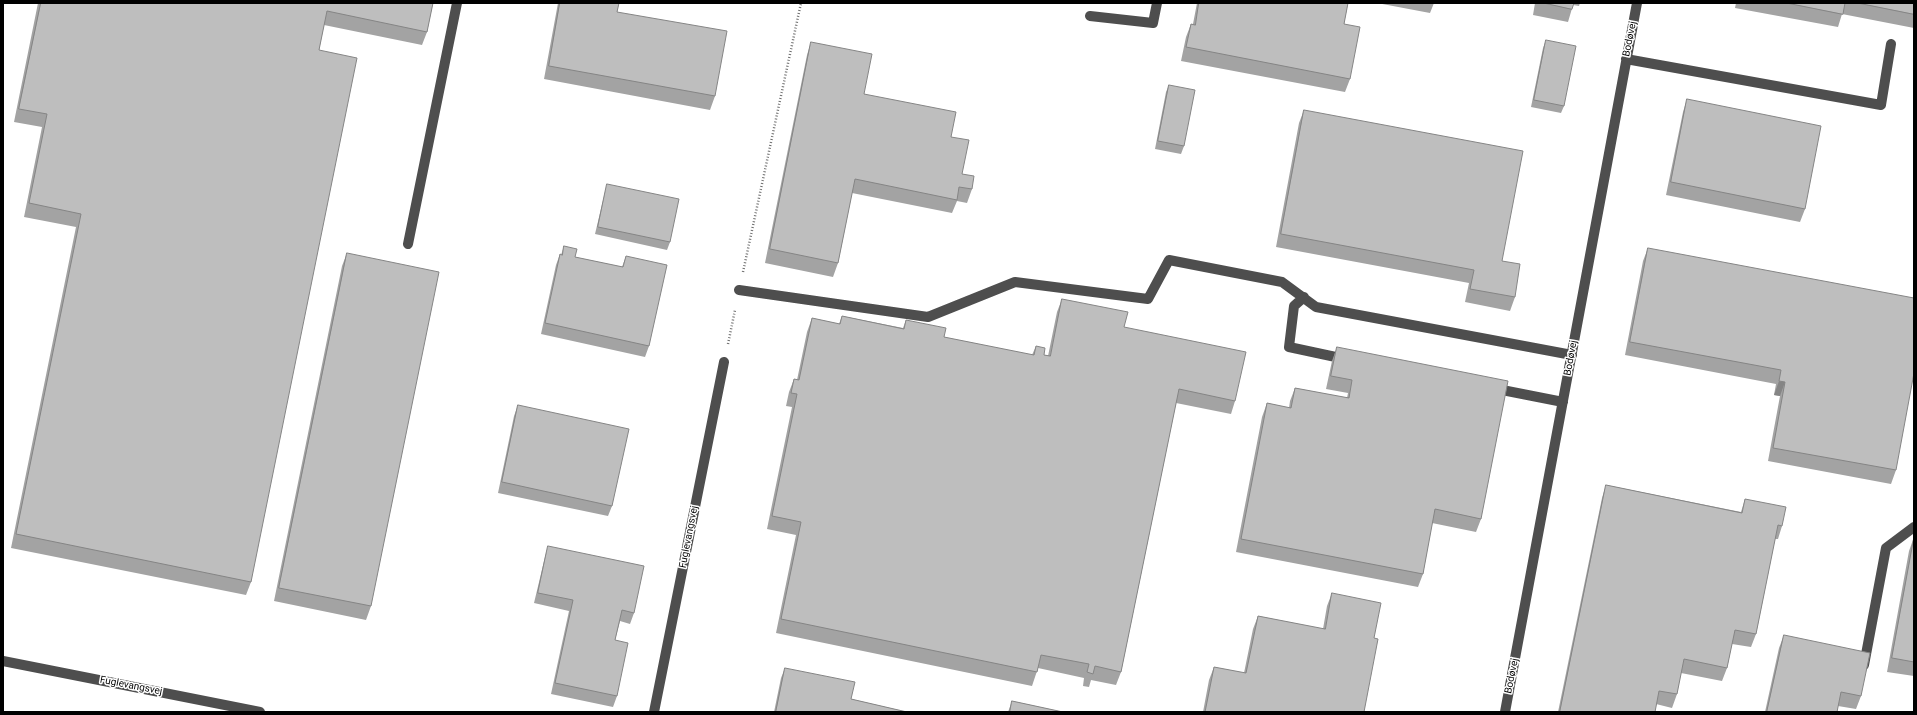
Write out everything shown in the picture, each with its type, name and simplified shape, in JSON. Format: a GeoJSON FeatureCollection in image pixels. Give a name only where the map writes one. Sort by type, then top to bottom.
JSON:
{"type":"FeatureCollection","features":[{"type":"Feature","properties":{"kind":"street"},"geometry":{"type":"LineString","coordinates":[[408,244],[457,3]]}},
{"type":"Feature","properties":{"kind":"street"},"geometry":{"type":"LineString","coordinates":[[1090,16],[1153,23],[1157,3]]}},
{"type":"Feature","properties":{"kind":"street","name":"Bodøvej"},"geometry":{"type":"LineString","coordinates":[[1505,712],[1637,3]]}},
{"type":"Feature","properties":{"kind":"street"},"geometry":{"type":"LineString","coordinates":[[1626,59],[1881,104],[1891,44]]}},
{"type":"Feature","properties":{"kind":"street"},"geometry":{"type":"LineString","coordinates":[[739,290],[928,317],[1015,282],[1148,299],[1168,260],[1282,282],[1316,307],[1572,355]]}},
{"type":"Feature","properties":{"kind":"street"},"geometry":{"type":"LineString","coordinates":[[1304,297],[1294,306],[1289,347],[1351,360]]}},
{"type":"Feature","properties":{"kind":"street","name":"Fuglevangsvej"},"geometry":{"type":"LineString","coordinates":[[654,712],[724,362]]}},
{"type":"Feature","properties":{"kind":"street"},"geometry":{"type":"LineString","coordinates":[[1485,387],[1563,402]]}},
{"type":"Feature","properties":{"kind":"street"},"geometry":{"type":"LineString","coordinates":[[1862,673],[1886,548],[1914,527]]}},
{"type":"Feature","properties":{"kind":"street","name":"Fuglevangsvej"},"geometry":{"type":"LineString","coordinates":[[3,661],[260,712]]}},
{"type":"Feature","properties":{"kind":"path"},"geometry":{"type":"LineString","coordinates":[[724,362],[801,3]]}},
{"type":"Feature","properties":{"kind":"building"},"geometry":{"type":"Polygon","coordinates":[[[41,3],[433,3],[427,32],[327,11],[319,50],[357,58],[251,582],[16,534],[81,214],[29,203],[47,114],[19,109],[41,3]]]}},
{"type":"Feature","properties":{"kind":"building"},"geometry":{"type":"Polygon","coordinates":[[[560,3],[619,3],[617,12],[727,31],[715,96],[549,66],[560,3]]]}},
{"type":"Feature","properties":{"kind":"building"},"geometry":{"type":"Polygon","coordinates":[[[1199,3],[1348,3],[1344,24],[1360,27],[1350,79],[1186,47],[1191,24],[1195,25],[1199,3]]]}},
{"type":"Feature","properties":{"kind":"building"},"geometry":{"type":"Polygon","coordinates":[[[1544,3],[1574,3],[1572,9],[1544,3]]]}},
{"type":"Feature","properties":{"kind":"building"},"geometry":{"type":"Polygon","coordinates":[[[1787,3],[1845,3],[1843,14],[1787,3]]]}},
{"type":"Feature","properties":{"kind":"building"},"geometry":{"type":"Polygon","coordinates":[[[1858,3],[1914,3],[1914,14],[1858,3]]]}},
{"type":"Feature","properties":{"kind":"building"},"geometry":{"type":"Polygon","coordinates":[[[1546,40],[1576,46],[1564,106],[1534,100],[1546,40]]]}},
{"type":"Feature","properties":{"kind":"building"},"geometry":{"type":"Polygon","coordinates":[[[811,42],[872,54],[864,94],[956,112],[951,137],[969,140],[962,174],[974,176],[972,189],[959,187],[957,200],[855,179],[838,263],[770,249],[811,42]]]}},
{"type":"Feature","properties":{"kind":"building"},"geometry":{"type":"Polygon","coordinates":[[[1169,85],[1195,90],[1184,146],[1158,141],[1169,85]]]}},
{"type":"Feature","properties":{"kind":"building"},"geometry":{"type":"Polygon","coordinates":[[[1687,99],[1821,126],[1805,209],[1671,182],[1687,99]]]}},
{"type":"Feature","properties":{"kind":"building"},"geometry":{"type":"Polygon","coordinates":[[[1304,110],[1523,151],[1502,261],[1520,264],[1515,297],[1470,289],[1474,270],[1281,234],[1304,110]]]}},
{"type":"Feature","properties":{"kind":"building"},"geometry":{"type":"Polygon","coordinates":[[[607,184],[679,199],[670,242],[598,227],[607,184]]]}},
{"type":"Feature","properties":{"kind":"building"},"geometry":{"type":"Polygon","coordinates":[[[564,246],[577,249],[575,257],[623,267],[626,256],[667,265],[649,346],[545,323],[560,254],[562,255],[564,246]]]}},
{"type":"Feature","properties":{"kind":"building"},"geometry":{"type":"Polygon","coordinates":[[[1648,248],[1914,298],[1914,373],[1896,470],[1773,448],[1785,382],[1779,381],[1781,370],[1630,342],[1648,248]]]}},
{"type":"Feature","properties":{"kind":"building"},"geometry":{"type":"Polygon","coordinates":[[[347,253],[439,272],[371,606],[279,588],[347,253]]]}},
{"type":"Feature","properties":{"kind":"building"},"geometry":{"type":"Polygon","coordinates":[[[1062,299],[1128,312],[1124,327],[1246,352],[1235,401],[1179,389],[1121,672],[1095,666],[1093,674],[1087,672],[1089,664],[1041,655],[1037,672],[781,619],[801,522],[772,516],[797,394],[791,393],[794,379],[799,380],[812,318],[840,324],[842,316],[904,329],[906,320],[946,328],[944,337],[1034,355],[1036,346],[1045,348],[1044,355],[1050,356],[1062,299]]]}},
{"type":"Feature","properties":{"kind":"building"},"geometry":{"type":"Polygon","coordinates":[[[1337,347],[1508,381],[1481,519],[1435,509],[1423,574],[1241,539],[1267,403],[1291,408],[1295,388],[1349,398],[1352,380],[1331,376],[1337,347]]]}},
{"type":"Feature","properties":{"kind":"building"},"geometry":{"type":"Polygon","coordinates":[[[518,405],[629,429],[612,506],[502,482],[518,405]]]}},
{"type":"Feature","properties":{"kind":"building"},"geometry":{"type":"Polygon","coordinates":[[[1606,485],[1742,513],[1745,499],[1786,507],[1782,526],[1778,525],[1756,634],[1735,630],[1727,668],[1684,659],[1677,694],[1659,691],[1655,712],[1560,712],[1606,485]]]}},
{"type":"Feature","properties":{"kind":"building"},"geometry":{"type":"Polygon","coordinates":[[[1914,537],[1914,662],[1892,658],[1914,537]]]}},
{"type":"Feature","properties":{"kind":"building"},"geometry":{"type":"Polygon","coordinates":[[[548,546],[644,566],[634,613],[622,610],[615,640],[628,643],[617,696],[555,683],[573,600],[538,593],[548,546]]]}},
{"type":"Feature","properties":{"kind":"building"},"geometry":{"type":"Polygon","coordinates":[[[1332,593],[1381,603],[1374,638],[1378,639],[1364,712],[1205,712],[1214,667],[1246,673],[1258,616],[1325,629],[1332,593]]]}},
{"type":"Feature","properties":{"kind":"building"},"geometry":{"type":"Polygon","coordinates":[[[1784,635],[1870,653],[1861,696],[1841,692],[1837,712],[1767,712],[1784,635]]]}},
{"type":"Feature","properties":{"kind":"building"},"geometry":{"type":"Polygon","coordinates":[[[785,668],[855,682],[851,699],[907,712],[776,712],[785,668]]]}},
{"type":"Feature","properties":{"kind":"building"},"geometry":{"type":"Polygon","coordinates":[[[1012,701],[1063,712],[1010,712],[1012,701]]]}}]}
